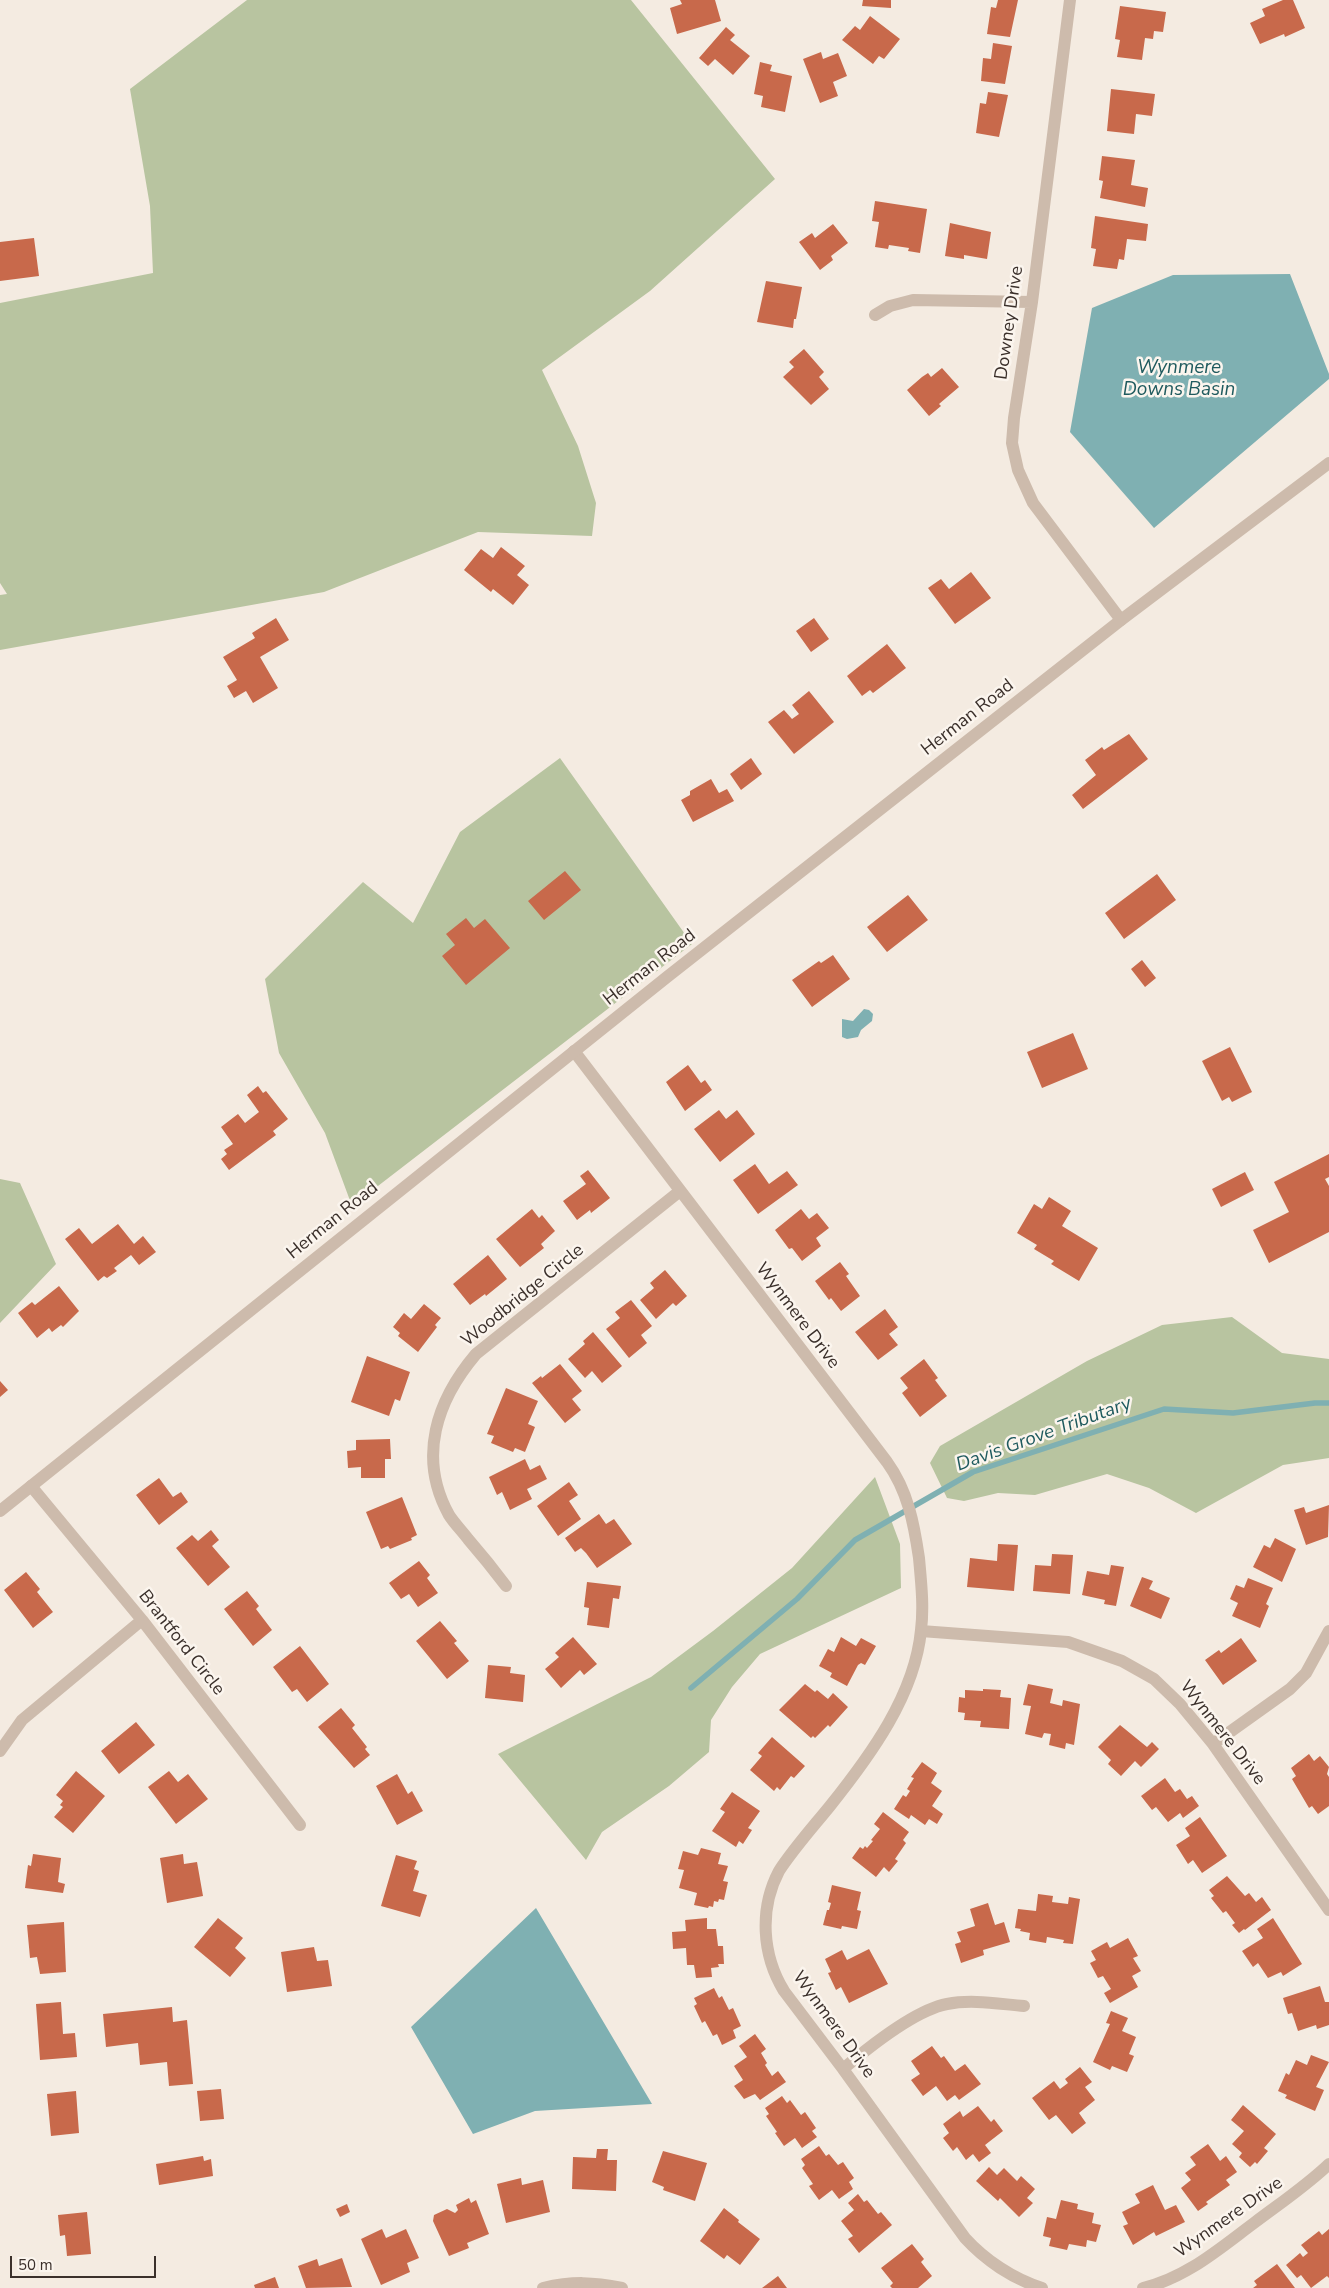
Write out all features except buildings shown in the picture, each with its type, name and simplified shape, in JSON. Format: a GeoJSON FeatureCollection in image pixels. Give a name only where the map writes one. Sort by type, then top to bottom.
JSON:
{"type":"FeatureCollection","features":[{"type":"Feature","properties":{"kind":"street","name":"Downey Drive"},"geometry":{"type":"LineString","coordinates":[[1070,0],[1032,302],[1014,418],[1012,443],[1018,470],[1033,503],[1120,620]]}},
{"type":"Feature","properties":{"kind":"street"},"geometry":{"type":"LineString","coordinates":[[875,316],[890,306],[913,300],[1032,302]]}},
{"type":"Feature","properties":{"kind":"street","name":"Herman Road"},"geometry":{"type":"LineString","coordinates":[[0,1511],[574,1050],[1120,620],[1329,463]]}},
{"type":"Feature","properties":{"kind":"street","name":"Wynmere Drive"},"geometry":{"type":"LineString","coordinates":[[574,1050],[887,1462],[907,1500],[912,1516],[920,1567],[921,1631],[908,1682],[878,1742],[787,1859],[772,1885],[766,1922],[766,1940],[777,1978],[965,2238],[981,2255],[1016,2277],[1042,2288]]}},
{"type":"Feature","properties":{"kind":"street","name":"Woodbridge Circle"},"geometry":{"type":"LineString","coordinates":[[506,1586],[449,1516],[439,1492],[434,1471],[433,1446],[437,1423],[444,1402],[462,1371],[476,1354],[680,1191]]}},
{"type":"Feature","properties":{"kind":"street","name":"Brantford Circle"},"geometry":{"type":"LineString","coordinates":[[32,1486],[142,1620],[300,1825]]}},
{"type":"Feature","properties":{"kind":"street"},"geometry":{"type":"LineString","coordinates":[[0,1752],[22,1720],[142,1620]]}},
{"type":"Feature","properties":{"kind":"street"},"geometry":{"type":"LineString","coordinates":[[1213,1744],[1290,1689],[1306,1673],[1329,1630]]}},
{"type":"Feature","properties":{"kind":"street","name":"Wynmere Drive"},"geometry":{"type":"LineString","coordinates":[[921,1631],[1068,1642],[1122,1661],[1161,1685],[1180,1704],[1213,1744],[1329,1910]]}},
{"type":"Feature","properties":{"kind":"street"},"geometry":{"type":"LineString","coordinates":[[843,2069],[861,2054],[929,2009],[948,2004],[975,2002],[1024,2006]]}},
{"type":"Feature","properties":{"kind":"street","name":"Wynmere Drive"},"geometry":{"type":"LineString","coordinates":[[1143,2288],[1158,2284],[1188,2270],[1299,2190],[1329,2164]]}},
{"type":"Feature","properties":{"kind":"street"},"geometry":{"type":"LineString","coordinates":[[544,2288],[568,2282],[597,2283],[622,2288]]}},
{"type":"Feature","properties":{"kind":"green space"},"geometry":{"type":"Polygon","coordinates":[[[247,0],[631,0],[775,179],[650,291],[542,370],[578,446],[596,503],[592,536],[478,532],[324,592],[0,650],[0,595],[7,594],[0,583],[0,303],[153,273],[150,206],[130,89],[247,0]]]}},
{"type":"Feature","properties":{"kind":"green space"},"geometry":{"type":"Polygon","coordinates":[[[560,758],[692,944],[352,1206],[325,1133],[279,1053],[265,979],[363,882],[413,923],[460,832],[560,758]]]}},
{"type":"Feature","properties":{"kind":"green space"},"geometry":{"type":"Polygon","coordinates":[[[0,1179],[20,1183],[56,1264],[0,1323],[0,1179]]]}},
{"type":"Feature","properties":{"kind":"green space"},"geometry":{"type":"Polygon","coordinates":[[[1232,1317],[1282,1353],[1329,1359],[1329,1458],[1283,1465],[1196,1513],[1149,1488],[1107,1474],[1035,1495],[998,1493],[964,1501],[947,1498],[930,1463],[940,1446],[1087,1361],[1162,1325],[1232,1317]]]}},
{"type":"Feature","properties":{"kind":"green space"},"geometry":{"type":"Polygon","coordinates":[[[875,1477],[900,1544],[901,1588],[760,1654],[732,1687],[711,1720],[709,1752],[669,1786],[602,1832],[586,1860],[498,1754],[651,1677],[713,1631],[792,1568],[875,1477]]]}},
{"type":"Feature","properties":{"kind":"water","name":"Wynmere Downs Basin"},"geometry":{"type":"Polygon","coordinates":[[[1290,274],[1329,374],[1329,379],[1154,528],[1070,432],[1092,308],[1173,275],[1290,274]]]}},
{"type":"Feature","properties":{"kind":"water"},"geometry":{"type":"Polygon","coordinates":[[[864,1009],[869,1010],[873,1014],[872,1021],[861,1030],[858,1037],[847,1039],[842,1037],[842,1019],[853,1021],[864,1009]]]}},
{"type":"Feature","properties":{"kind":"water"},"geometry":{"type":"Polygon","coordinates":[[[536,1908],[652,2104],[535,2111],[473,2134],[411,2027],[536,1908]]]}},
{"type":"Feature","properties":{"kind":"waterway","name":"Davis Grove Tributary"},"geometry":{"type":"LineString","coordinates":[[691,1688],[797,1599],[855,1540],[973,1472],[1164,1409],[1233,1413],[1329,1403]]}}]}
